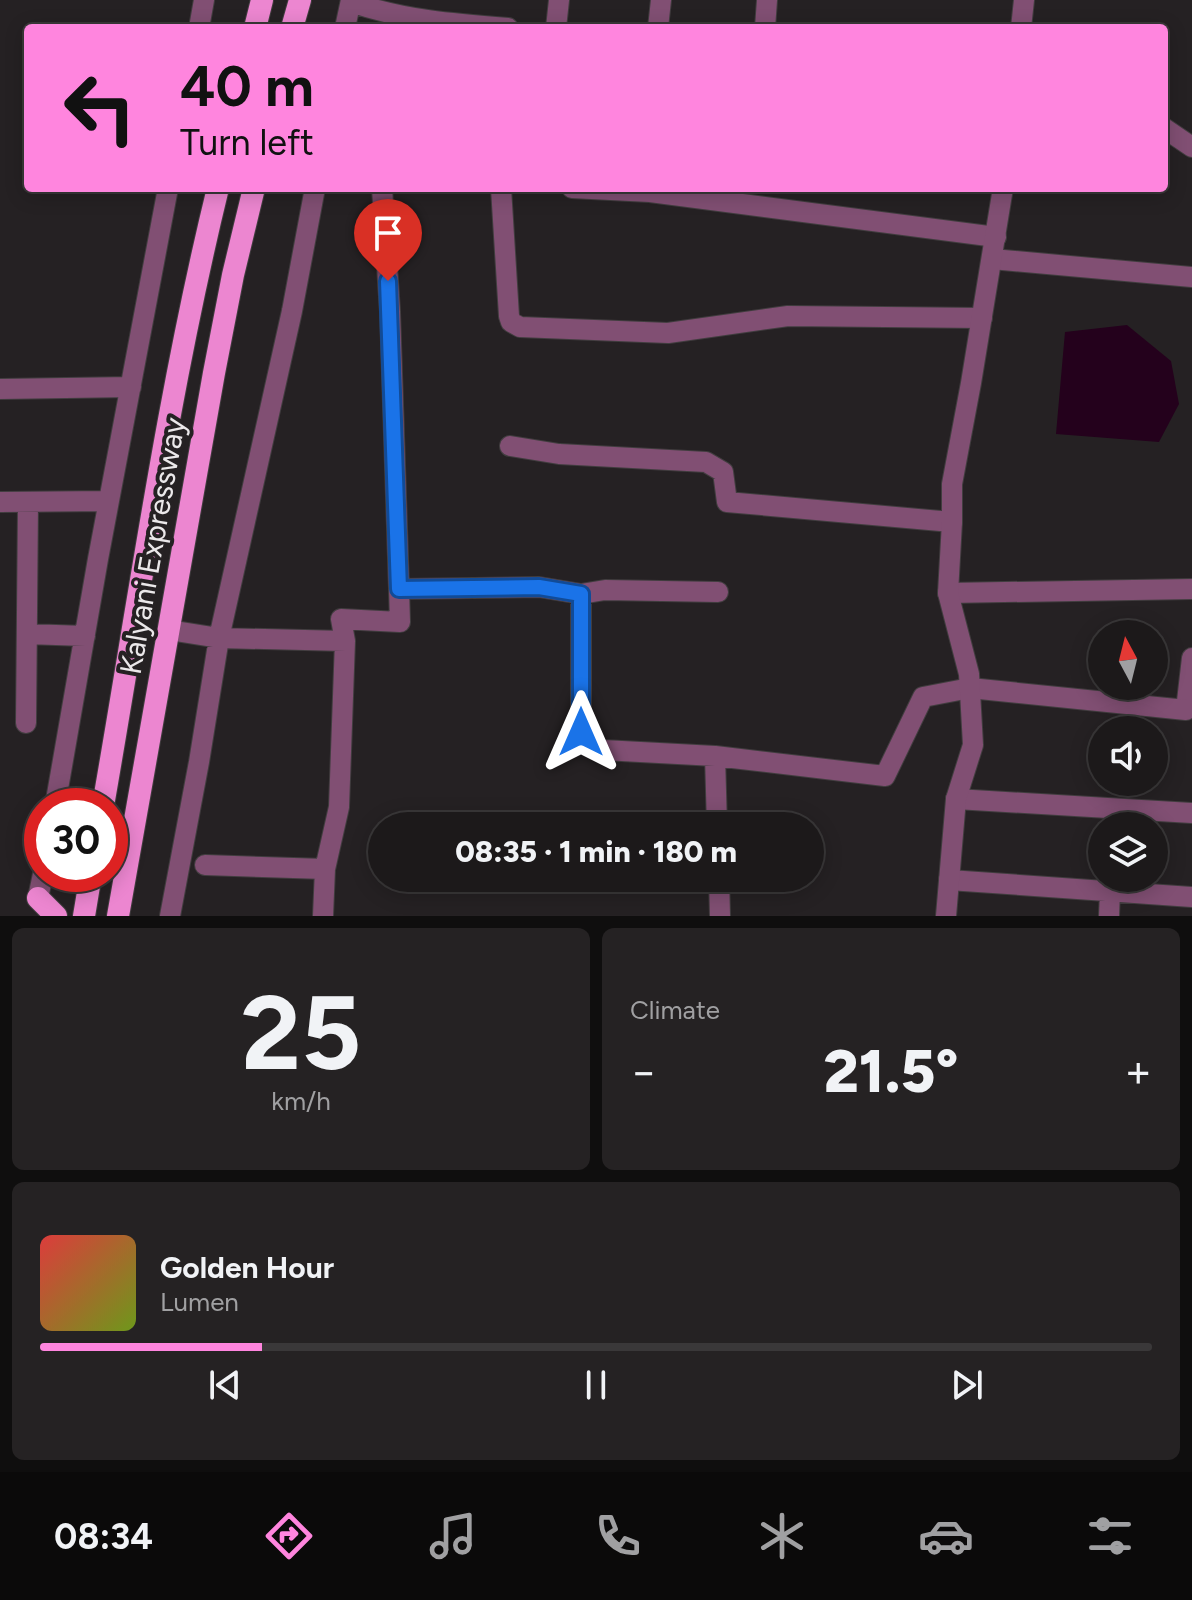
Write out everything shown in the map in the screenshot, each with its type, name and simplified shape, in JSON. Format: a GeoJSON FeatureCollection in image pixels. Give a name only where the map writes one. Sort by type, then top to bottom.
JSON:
{"type":"FeatureCollection","features":[{"type":"Feature","properties":{"kind":"highway"},"geometry":{"type":"LineString","coordinates":[[256,24],[262,0]]}},
{"type":"Feature","properties":{"kind":"highway"},"geometry":{"type":"LineString","coordinates":[[293,24],[300,0]]}},
{"type":"Feature","properties":{"kind":"highway","name":"Kalyani Expressway"},"geometry":{"type":"LineString","coordinates":[[106,788],[154,495],[200,261],[217,192]]}},
{"type":"Feature","properties":{"kind":"highway","name":"Kalyani Expressway"},"geometry":{"type":"LineString","coordinates":[[118,916],[214,373],[253,192]]}},
{"type":"Feature","properties":{"kind":"highway"},"geometry":{"type":"LineString","coordinates":[[84,916],[88,892]]}},
{"type":"Feature","properties":{"kind":"highway"},"geometry":{"type":"LineString","coordinates":[[36,907],[56,916]]}},
{"type":"Feature","properties":{"kind":"street"},"geometry":{"type":"LineString","coordinates":[[200,24],[204,0]]}},
{"type":"Feature","properties":{"kind":"street"},"geometry":{"type":"LineString","coordinates":[[556,24],[559,0]]}},
{"type":"Feature","properties":{"kind":"street"},"geometry":{"type":"LineString","coordinates":[[658,24],[661,0]]}},
{"type":"Feature","properties":{"kind":"street"},"geometry":{"type":"LineString","coordinates":[[765,24],[767,0]]}},
{"type":"Feature","properties":{"kind":"street"},"geometry":{"type":"LineString","coordinates":[[1021,24],[1024,0]]}},
{"type":"Feature","properties":{"kind":"street"},"geometry":{"type":"LineString","coordinates":[[346,24],[351,1],[384,21],[450,24]]}},
{"type":"Feature","properties":{"kind":"street"},"geometry":{"type":"LineString","coordinates":[[1168,131],[1192,147]]}},
{"type":"Feature","properties":{"kind":"street"},"geometry":{"type":"LineString","coordinates":[[58,788],[167,192]]}},
{"type":"Feature","properties":{"kind":"street"},"geometry":{"type":"LineString","coordinates":[[170,916],[219,638],[292,311],[314,192]]}},
{"type":"Feature","properties":{"kind":"street"},"geometry":{"type":"LineString","coordinates":[[323,916],[325,869],[339,807],[345,641],[341,619],[400,622],[390,312],[382,192]]}},
{"type":"Feature","properties":{"kind":"street"},"geometry":{"type":"LineString","coordinates":[[501,192],[509,316],[511,322],[520,327],[668,333],[788,316],[982,318]]}},
{"type":"Feature","properties":{"kind":"street"},"geometry":{"type":"LineString","coordinates":[[684,192],[751,196],[996,237]]}},
{"type":"Feature","properties":{"kind":"street"},"geometry":{"type":"LineString","coordinates":[[946,916],[956,799],[973,745],[969,674],[948,593],[952,484],[1002,192]]}},
{"type":"Feature","properties":{"kind":"street"},"geometry":{"type":"LineString","coordinates":[[992,259],[1192,277]]}},
{"type":"Feature","properties":{"kind":"street"},"geometry":{"type":"LineString","coordinates":[[0,389],[131,387]]}},
{"type":"Feature","properties":{"kind":"street"},"geometry":{"type":"LineString","coordinates":[[510,446],[559,454],[706,462],[723,472],[727,502],[952,522]]}},
{"type":"Feature","properties":{"kind":"street"},"geometry":{"type":"LineString","coordinates":[[0,502],[109,501]]}},
{"type":"Feature","properties":{"kind":"street"},"geometry":{"type":"LineString","coordinates":[[26,723],[28,502]]}},
{"type":"Feature","properties":{"kind":"street"},"geometry":{"type":"LineString","coordinates":[[399,589],[539,587],[581,594],[605,590],[718,592]]}},
{"type":"Feature","properties":{"kind":"street"},"geometry":{"type":"LineString","coordinates":[[948,593],[1192,589]]}},
{"type":"Feature","properties":{"kind":"street"},"geometry":{"type":"LineString","coordinates":[[581,594],[581,732],[584,741],[603,750],[715,756],[885,776],[923,697],[970,688],[1189,710],[1192,658]]}},
{"type":"Feature","properties":{"kind":"street"},"geometry":{"type":"LineString","coordinates":[[169,630],[219,638],[345,641]]}},
{"type":"Feature","properties":{"kind":"street"},"geometry":{"type":"LineString","coordinates":[[27,634],[85,636]]}},
{"type":"Feature","properties":{"kind":"street"},"geometry":{"type":"LineString","coordinates":[[715,756],[717,812]]}},
{"type":"Feature","properties":{"kind":"street"},"geometry":{"type":"LineString","coordinates":[[956,799],[1192,813]]}},
{"type":"Feature","properties":{"kind":"street"},"geometry":{"type":"LineString","coordinates":[[205,865],[325,869]]}},
{"type":"Feature","properties":{"kind":"street"},"geometry":{"type":"LineString","coordinates":[[949,880],[1088,889]]}},
{"type":"Feature","properties":{"kind":"street"},"geometry":{"type":"LineString","coordinates":[[719,892],[720,916]]}},
{"type":"Feature","properties":{"kind":"street"},"geometry":{"type":"LineString","coordinates":[[1109,916],[1110,892]]}},
{"type":"Feature","properties":{"kind":"street"},"geometry":{"type":"LineString","coordinates":[[1124,892],[1192,897]]}},
{"type":"Feature","properties":{"kind":"shaded area"},"geometry":{"type":"Polygon","coordinates":[[[1127,325],[1171,361],[1179,404],[1159,442],[1056,434],[1065,332],[1127,325]]]}},
{"type":"Feature","properties":{"kind":"route"},"geometry":{"type":"LineString","coordinates":[[388,281],[399,589],[539,587],[581,594],[581,732]]}}]}
